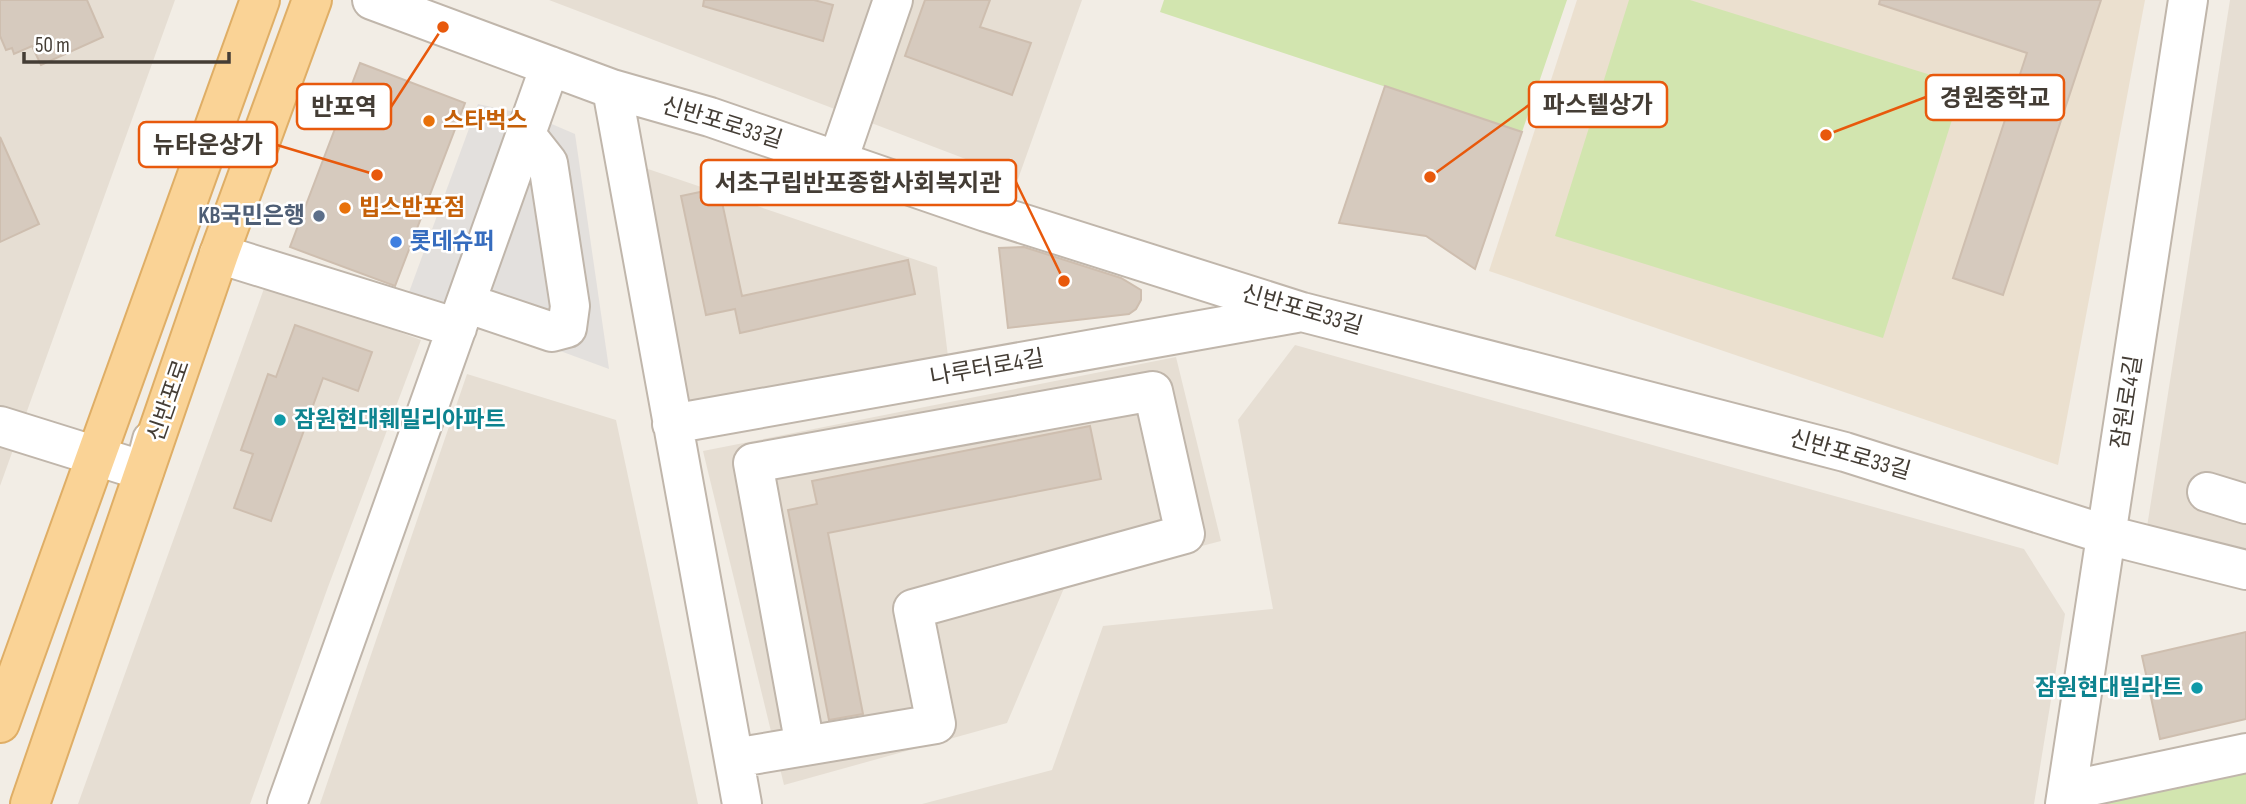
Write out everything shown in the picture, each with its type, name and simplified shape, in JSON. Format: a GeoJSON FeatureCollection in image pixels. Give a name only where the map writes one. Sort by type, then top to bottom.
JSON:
{"type":"FeatureCollection","features":[{"type":"Feature","properties":{"kind":"main road"},"geometry":{"type":"LineString","coordinates":[[0,723],[260,0]]}},
{"type":"Feature","properties":{"kind":"main road","name":"신반포로"},"geometry":{"type":"LineString","coordinates":[[30,804],[219,254],[310,0]]}},
{"type":"Feature","properties":{"kind":"street"},"geometry":{"type":"LineString","coordinates":[[0,426],[144,471],[166,381],[289,40],[310,0]]}},
{"type":"Feature","properties":{"kind":"street","name":"신반포로33길"},"geometry":{"type":"LineString","coordinates":[[372,0],[612,89],[710,117],[986,212],[1302,312],[1845,452],[2107,535],[2246,570]]}},
{"type":"Feature","properties":{"kind":"street","name":"잠원로4길"},"geometry":{"type":"LineString","coordinates":[[2066,798],[2188,0]]}},
{"type":"Feature","properties":{"kind":"street"},"geometry":{"type":"LineString","coordinates":[[838,160],[887,2]]}},
{"type":"Feature","properties":{"kind":"street"},"geometry":{"type":"LineString","coordinates":[[287,804],[550,66]]}},
{"type":"Feature","properties":{"kind":"street"},"geometry":{"type":"LineString","coordinates":[[612,89],[742,804]]}},
{"type":"Feature","properties":{"kind":"street"},"geometry":{"type":"LineString","coordinates":[[219,254],[461,316],[552,332],[567,328],[570,306],[548,163],[526,135]]}},
{"type":"Feature","properties":{"kind":"street","name":"나루터로4길"},"geometry":{"type":"LineString","coordinates":[[672,424],[1302,312]]}},
{"type":"Feature","properties":{"kind":"street"},"geometry":{"type":"LineString","coordinates":[[734,758],[936,724],[913,608],[1185,534],[1153,391],[753,463],[805,746]]}},
{"type":"Feature","properties":{"kind":"street"},"geometry":{"type":"LineString","coordinates":[[2207,492],[2246,505]]}},
{"type":"Feature","properties":{"kind":"street"},"geometry":{"type":"LineString","coordinates":[[2066,798],[2246,753]]}},
{"type":"Feature","properties":{"kind":"shaded area"},"geometry":{"type":"Polygon","coordinates":[[[0,0],[175,0],[0,486],[0,0]]]}},
{"type":"Feature","properties":{"kind":"shaded area"},"geometry":{"type":"Polygon","coordinates":[[[549,0],[1082,0],[1018,179],[549,0]]]}},
{"type":"Feature","properties":{"kind":"shaded area"},"geometry":{"type":"Polygon","coordinates":[[[1577,0],[2145,0],[2058,465],[1489,271],[1577,0]]]}},
{"type":"Feature","properties":{"kind":"shaded area"},"geometry":{"type":"Polygon","coordinates":[[[2230,0],[2246,0],[2246,552],[2147,527],[2230,0]]]}},
{"type":"Feature","properties":{"kind":"shaded area"},"geometry":{"type":"Polygon","coordinates":[[[478,104],[533,116],[575,134],[609,369],[408,295],[478,104]]]}},
{"type":"Feature","properties":{"kind":"shaded area"},"geometry":{"type":"Polygon","coordinates":[[[648,169],[937,267],[951,381],[691,440],[631,186],[648,169]]]}},
{"type":"Feature","properties":{"kind":"shaded area"},"geometry":{"type":"Polygon","coordinates":[[[266,283],[421,340],[250,804],[78,804],[266,283]]]}},
{"type":"Feature","properties":{"kind":"shaded area"},"geometry":{"type":"Polygon","coordinates":[[[1295,345],[2024,549],[2065,614],[2034,804],[922,804],[1052,770],[1103,626],[1273,609],[1238,420],[1295,345]]]}},
{"type":"Feature","properties":{"kind":"shaded area"},"geometry":{"type":"Polygon","coordinates":[[[1176,357],[1221,541],[1067,581],[1007,723],[784,785],[703,451],[1176,357]]]}},
{"type":"Feature","properties":{"kind":"shaded area"},"geometry":{"type":"Polygon","coordinates":[[[467,374],[616,420],[698,804],[320,804],[467,374]]]}},
{"type":"Feature","properties":{"kind":"green space"},"geometry":{"type":"Polygon","coordinates":[[[1164,0],[1567,0],[1522,132],[1160,12],[1164,0]]]}},
{"type":"Feature","properties":{"kind":"green space"},"geometry":{"type":"Polygon","coordinates":[[[1629,0],[1690,0],[1963,85],[1883,338],[1555,236],[1629,0]]]}},
{"type":"Feature","properties":{"kind":"green space"},"geometry":{"type":"Polygon","coordinates":[[[2246,770],[2246,804],[2094,804],[2246,770]]]}},
{"type":"Feature","properties":{"kind":"building"},"geometry":{"type":"Polygon","coordinates":[[[0,0],[87,0],[103,37],[41,65],[32,46],[14,54],[12,48],[6,50],[0,36],[0,0]]]}},
{"type":"Feature","properties":{"kind":"building"},"geometry":{"type":"Polygon","coordinates":[[[704,0],[814,0],[833,5],[823,41],[703,6],[704,0]]]}},
{"type":"Feature","properties":{"kind":"building"},"geometry":{"type":"Polygon","coordinates":[[[925,0],[990,0],[980,27],[1031,43],[1012,95],[905,56],[925,0]]]}},
{"type":"Feature","properties":{"kind":"building"},"geometry":{"type":"Polygon","coordinates":[[[1880,0],[2101,0],[2003,295],[1953,278],[2027,53],[1879,4],[1880,0]]]}},
{"type":"Feature","properties":{"kind":"building"},"geometry":{"type":"Polygon","coordinates":[[[360,63],[465,103],[395,286],[290,247],[360,63]]]}},
{"type":"Feature","properties":{"kind":"building"},"geometry":{"type":"Polygon","coordinates":[[[1385,86],[1522,132],[1475,269],[1426,236],[1339,223],[1385,86]]]}},
{"type":"Feature","properties":{"kind":"building"},"geometry":{"type":"Polygon","coordinates":[[[0,137],[39,224],[0,242],[0,137]]]}},
{"type":"Feature","properties":{"kind":"building"},"geometry":{"type":"Polygon","coordinates":[[[719,188],[742,296],[908,260],[915,294],[740,333],[735,309],[706,315],[681,196],[719,188]]]}},
{"type":"Feature","properties":{"kind":"building"},"geometry":{"type":"Polygon","coordinates":[[[1024,247],[1121,278],[1141,290],[1141,300],[1129,314],[1008,328],[999,248],[1024,247]]]}},
{"type":"Feature","properties":{"kind":"building","name":"잠원현대훼밀리아파트"},"geometry":{"type":"Polygon","coordinates":[[[295,325],[372,352],[358,391],[323,378],[271,521],[234,508],[253,454],[241,450],[268,374],[276,377],[295,325]]]}},
{"type":"Feature","properties":{"kind":"building"},"geometry":{"type":"Polygon","coordinates":[[[1090,426],[1101,479],[828,533],[863,714],[829,720],[788,510],[817,504],[812,481],[1090,426]]]}},
{"type":"Feature","properties":{"kind":"building","name":"잠원현대빌라트"},"geometry":{"type":"Polygon","coordinates":[[[2246,632],[2246,719],[2160,739],[2142,656],[2246,632]]]}},
{"type":"Feature","properties":{"kind":"place","name":"반포역"},"geometry":{"type":"Point","coordinates":[443,27]}},
{"type":"Feature","properties":{"kind":"place","name":"스타벅스"},"geometry":{"type":"Point","coordinates":[429,121]}},
{"type":"Feature","properties":{"kind":"place","name":"경원중학교"},"geometry":{"type":"Point","coordinates":[1826,135]}},
{"type":"Feature","properties":{"kind":"place","name":"뉴타운상가"},"geometry":{"type":"Point","coordinates":[377,175]}},
{"type":"Feature","properties":{"kind":"place","name":"파스텔상가"},"geometry":{"type":"Point","coordinates":[1430,177]}},
{"type":"Feature","properties":{"kind":"place","name":"빕스반포점"},"geometry":{"type":"Point","coordinates":[345,208]}},
{"type":"Feature","properties":{"kind":"place","name":"KB국민은행"},"geometry":{"type":"Point","coordinates":[319,216]}},
{"type":"Feature","properties":{"kind":"place","name":"롯데슈퍼"},"geometry":{"type":"Point","coordinates":[396,242]}},
{"type":"Feature","properties":{"kind":"place","name":"서초구립반포종합사회복지관"},"geometry":{"type":"Point","coordinates":[1064,281]}},
{"type":"Feature","properties":{"kind":"place","name":"잠원현대훼밀리아파트"},"geometry":{"type":"Point","coordinates":[280,420]}},
{"type":"Feature","properties":{"kind":"place","name":"잠원현대빌라트"},"geometry":{"type":"Point","coordinates":[2197,688]}}]}
